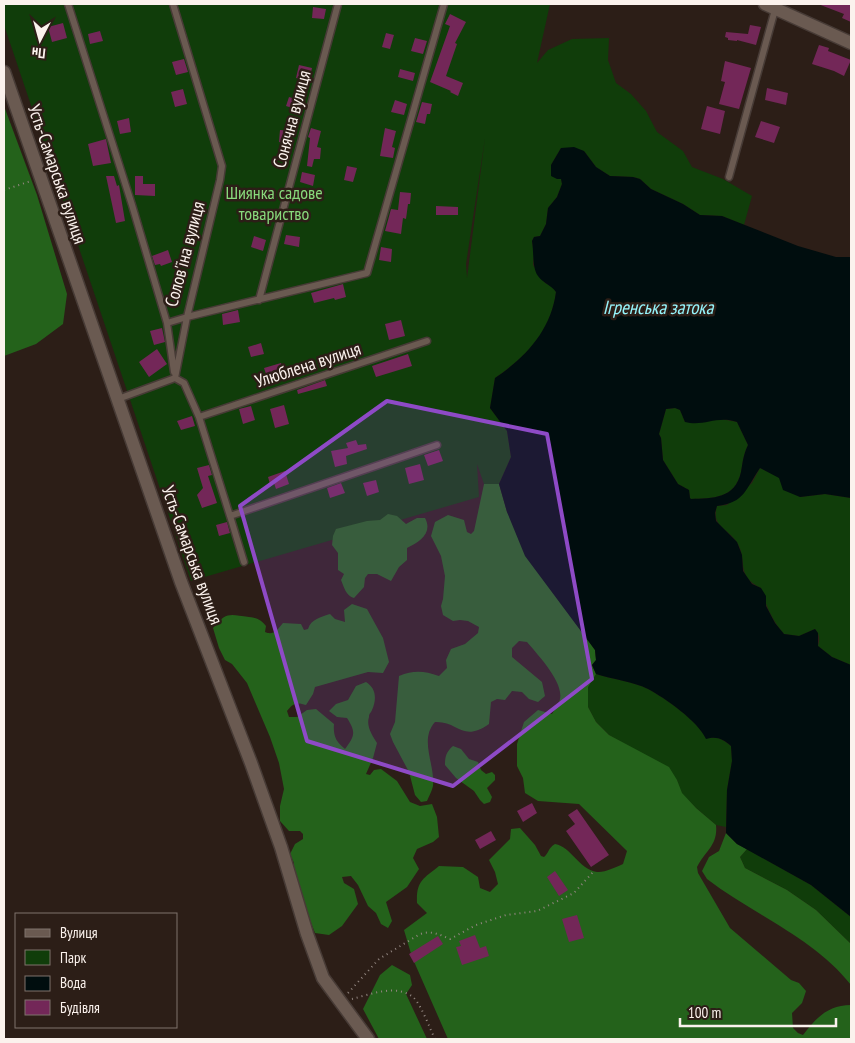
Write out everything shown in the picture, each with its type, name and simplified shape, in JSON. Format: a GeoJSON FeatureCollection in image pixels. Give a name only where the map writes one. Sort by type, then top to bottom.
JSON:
{"type":"FeatureCollection","features":[{"type":"Feature","properties":{"kind":"street"},"geometry":{"type":"LineString","coordinates":[[772,6],[851,43]]}},
{"type":"Feature","properties":{"kind":"street","name":"Усть-Самарська вулиця"},"geometry":{"type":"LineString","coordinates":[[4,72],[181,582],[251,763],[281,847],[307,934],[323,978],[368,1039]]}},
{"type":"Feature","properties":{"kind":"lane","name":"Солов'їна вулиця"},"geometry":{"type":"LineString","coordinates":[[68,4],[168,323],[187,317],[222,166],[173,4]]}},
{"type":"Feature","properties":{"kind":"lane","name":"Сонячна вулиця"},"geometry":{"type":"LineString","coordinates":[[259,300],[338,4]]}},
{"type":"Feature","properties":{"kind":"lane"},"geometry":{"type":"LineString","coordinates":[[175,378],[187,317],[367,273],[444,4]]}},
{"type":"Feature","properties":{"kind":"lane"},"geometry":{"type":"LineString","coordinates":[[729,176],[772,6]]}},
{"type":"Feature","properties":{"kind":"lane"},"geometry":{"type":"LineString","coordinates":[[168,323],[175,378]]}},
{"type":"Feature","properties":{"kind":"lane","name":"Улюблена вулиця"},"geometry":{"type":"LineString","coordinates":[[199,417],[427,341]]}},
{"type":"Feature","properties":{"kind":"lane"},"geometry":{"type":"LineString","coordinates":[[118,399],[175,378],[184,383],[199,417],[244,562]]}},
{"type":"Feature","properties":{"kind":"lane"},"geometry":{"type":"LineString","coordinates":[[230,516],[438,444]]}},
{"type":"Feature","properties":{"kind":"path"},"geometry":{"type":"LineString","coordinates":[[4,190],[40,178]]}},
{"type":"Feature","properties":{"kind":"path"},"geometry":{"type":"LineString","coordinates":[[340,1001],[379,959],[420,934],[427,932],[436,933],[450,939],[476,925],[506,915],[537,911],[574,893],[593,872]]}},
{"type":"Feature","properties":{"kind":"path"},"geometry":{"type":"LineString","coordinates":[[340,1001],[375,992],[402,992],[414,998],[435,1039]]}},
{"type":"Feature","properties":{"kind":"highlighted area"},"geometry":{"type":"Polygon","coordinates":[[[387,401],[547,434],[592,679],[453,786],[307,741],[240,506],[387,401]]]}},
{"type":"Feature","properties":{"kind":"green space","name":"Шиянка садове товариство"},"geometry":{"type":"Polygon","coordinates":[[[4,4],[550,4],[537,63],[548,50],[572,39],[609,38],[608,60],[616,83],[631,94],[646,111],[657,132],[683,151],[692,167],[723,179],[752,196],[744,225],[722,216],[700,215],[683,204],[651,189],[640,179],[610,176],[596,167],[584,151],[561,148],[551,165],[559,179],[561,179],[562,184],[557,197],[548,208],[546,224],[540,236],[534,237],[532,241],[533,265],[545,283],[552,286],[556,292],[553,306],[549,319],[536,341],[517,361],[495,378],[490,408],[507,431],[511,457],[499,484],[484,484],[477,464],[479,497],[191,581],[4,25],[4,4]],[[485,138],[466,264],[467,278],[485,138]]]}},
{"type":"Feature","properties":{"kind":"green space"},"geometry":{"type":"Polygon","coordinates":[[[4,106],[37,195],[67,294],[63,324],[36,344],[4,356],[4,106]]]}},
{"type":"Feature","properties":{"kind":"green space"},"geometry":{"type":"Polygon","coordinates":[[[676,408],[680,410],[685,422],[721,419],[737,422],[748,445],[738,481],[728,492],[715,497],[691,499],[689,490],[678,484],[663,460],[659,434],[666,409],[676,408]]]}},
{"type":"Feature","properties":{"kind":"green space"},"geometry":{"type":"Polygon","coordinates":[[[760,468],[779,477],[800,497],[825,494],[851,498],[851,665],[832,657],[818,646],[819,637],[815,629],[799,636],[784,634],[770,613],[761,588],[748,578],[743,566],[742,554],[736,541],[716,518],[717,506],[727,505],[752,483],[760,468]]]}},
{"type":"Feature","properties":{"kind":"green space"},"geometry":{"type":"Polygon","coordinates":[[[484,484],[499,484],[507,512],[564,607],[595,650],[596,660],[592,665],[596,674],[588,687],[588,707],[596,722],[609,735],[669,767],[682,793],[716,825],[715,838],[697,867],[698,873],[730,928],[791,980],[799,983],[806,991],[802,1003],[792,1013],[793,1028],[803,1035],[813,1023],[829,1010],[851,1005],[851,1039],[448,1039],[412,957],[404,930],[427,913],[417,903],[419,885],[422,881],[439,866],[463,867],[478,877],[480,888],[490,892],[498,884],[489,860],[510,839],[511,829],[520,828],[535,845],[541,856],[544,857],[555,844],[566,849],[585,867],[597,872],[606,871],[623,864],[627,851],[579,804],[538,801],[525,793],[523,778],[517,766],[517,744],[524,722],[538,710],[552,714],[560,699],[560,692],[554,677],[527,642],[519,641],[512,648],[512,657],[542,682],[545,696],[538,702],[529,699],[522,692],[512,691],[505,700],[497,699],[491,702],[489,724],[473,732],[435,722],[428,736],[433,786],[427,801],[421,802],[415,795],[409,772],[393,742],[390,734],[395,722],[399,676],[419,672],[439,676],[447,668],[446,660],[451,649],[465,644],[478,633],[479,627],[468,621],[453,621],[443,615],[441,606],[445,576],[441,556],[431,536],[435,522],[448,515],[464,520],[467,532],[471,534],[474,531],[484,484]]]}},
{"type":"Feature","properties":{"kind":"green space"},"geometry":{"type":"Polygon","coordinates":[[[388,514],[397,516],[406,524],[417,518],[425,518],[427,523],[426,533],[421,540],[407,548],[407,560],[399,567],[391,581],[377,574],[368,574],[365,578],[364,587],[354,598],[351,597],[341,580],[344,574],[338,570],[338,553],[332,545],[336,529],[367,521],[380,520],[388,514]]]}},
{"type":"Feature","properties":{"kind":"green space"},"geometry":{"type":"Polygon","coordinates":[[[352,604],[367,609],[383,638],[389,662],[383,673],[368,672],[315,687],[306,705],[295,704],[289,708],[287,711],[289,717],[297,717],[307,710],[316,709],[334,724],[336,738],[345,749],[351,741],[352,727],[347,718],[337,717],[329,711],[336,704],[348,700],[356,686],[366,682],[369,684],[374,691],[375,698],[368,724],[377,743],[366,774],[370,775],[374,770],[381,769],[397,781],[410,802],[420,806],[432,804],[437,817],[439,837],[433,842],[417,849],[413,858],[419,869],[407,887],[386,902],[392,921],[388,928],[381,924],[376,913],[368,906],[358,885],[351,876],[342,877],[344,883],[354,889],[358,904],[342,926],[329,935],[315,933],[294,879],[294,863],[290,854],[295,844],[303,839],[303,834],[300,831],[289,831],[280,821],[280,806],[284,789],[279,763],[270,737],[247,683],[232,664],[225,660],[213,628],[222,619],[233,615],[258,619],[266,626],[265,632],[268,633],[276,631],[283,623],[301,624],[304,630],[308,629],[311,623],[317,619],[330,614],[335,619],[345,622],[344,610],[352,604]]]}},
{"type":"Feature","properties":{"kind":"green space"},"geometry":{"type":"Polygon","coordinates":[[[596,674],[648,689],[689,717],[706,738],[720,739],[731,746],[732,761],[727,790],[726,827],[716,825],[696,808],[681,793],[677,780],[630,747],[609,735],[596,722],[588,707],[585,690],[596,674]]]}},
{"type":"Feature","properties":{"kind":"green space"},"geometry":{"type":"Polygon","coordinates":[[[453,746],[461,749],[469,759],[478,762],[481,770],[486,774],[492,772],[495,775],[495,780],[487,788],[492,797],[490,802],[484,804],[474,791],[456,778],[445,765],[446,755],[453,746]]]}},
{"type":"Feature","properties":{"kind":"green space"},"geometry":{"type":"Polygon","coordinates":[[[726,833],[737,844],[747,849],[740,857],[745,868],[787,890],[816,910],[851,944],[851,985],[836,968],[802,940],[707,879],[702,871],[709,857],[719,851],[726,833]]]}},
{"type":"Feature","properties":{"kind":"green space"},"geometry":{"type":"Polygon","coordinates":[[[747,849],[811,885],[851,917],[851,944],[816,910],[787,890],[745,868],[740,857],[747,849]]]}},
{"type":"Feature","properties":{"kind":"green space"},"geometry":{"type":"Polygon","coordinates":[[[392,965],[410,975],[412,985],[406,994],[427,1039],[379,1039],[363,1009],[380,975],[392,965]]]}},
{"type":"Feature","properties":{"kind":"water","name":"Ігренська затока"},"geometry":{"type":"Polygon","coordinates":[[[574,147],[584,151],[596,167],[610,176],[640,179],[651,189],[683,204],[700,215],[722,216],[798,246],[836,257],[851,257],[851,498],[825,494],[800,497],[783,490],[779,478],[760,468],[748,488],[739,498],[734,502],[717,506],[715,513],[716,521],[737,542],[742,555],[743,571],[752,584],[761,588],[766,596],[766,606],[775,623],[784,634],[799,636],[815,629],[818,633],[818,646],[832,657],[851,665],[851,917],[811,885],[737,844],[726,833],[727,790],[732,761],[731,746],[720,739],[706,739],[689,718],[672,704],[648,689],[596,674],[592,665],[596,660],[595,650],[525,556],[507,512],[499,484],[511,457],[507,431],[490,408],[495,378],[527,352],[543,330],[553,306],[556,292],[536,273],[532,241],[534,237],[540,236],[546,224],[548,208],[557,197],[562,184],[561,179],[551,176],[551,165],[561,148],[574,147]],[[675,408],[666,409],[659,434],[663,460],[678,484],[689,490],[691,499],[715,497],[728,492],[738,481],[748,445],[737,422],[723,420],[698,423],[685,422],[680,410],[675,408]]]}},
{"type":"Feature","properties":{"kind":"building"},"geometry":{"type":"Polygon","coordinates":[[[818,4],[851,4],[851,22],[842,18],[844,14],[818,4]]]}},
{"type":"Feature","properties":{"kind":"building"},"geometry":{"type":"Polygon","coordinates":[[[313,7],[326,9],[324,19],[312,18],[313,7]]]}},
{"type":"Feature","properties":{"kind":"building"},"geometry":{"type":"Polygon","coordinates":[[[450,14],[466,22],[455,43],[457,44],[446,76],[463,83],[458,96],[430,82],[450,26],[445,24],[450,14]]]}},
{"type":"Feature","properties":{"kind":"building"},"geometry":{"type":"Polygon","coordinates":[[[63,23],[67,38],[52,42],[48,27],[63,23]]]}},
{"type":"Feature","properties":{"kind":"building"},"geometry":{"type":"Polygon","coordinates":[[[750,25],[761,27],[756,45],[737,40],[728,40],[725,37],[726,32],[748,34],[750,25]]]}},
{"type":"Feature","properties":{"kind":"building"},"geometry":{"type":"Polygon","coordinates":[[[100,31],[103,41],[90,44],[88,34],[100,31]]]}},
{"type":"Feature","properties":{"kind":"building"},"geometry":{"type":"Polygon","coordinates":[[[386,33],[394,35],[390,49],[382,47],[386,33]]]}},
{"type":"Feature","properties":{"kind":"building"},"geometry":{"type":"Polygon","coordinates":[[[415,38],[427,41],[423,54],[411,51],[415,38]]]}},
{"type":"Feature","properties":{"kind":"building"},"geometry":{"type":"Polygon","coordinates":[[[819,45],[829,48],[828,51],[851,60],[844,76],[812,64],[819,45]]]}},
{"type":"Feature","properties":{"kind":"building"},"geometry":{"type":"Polygon","coordinates":[[[184,59],[188,72],[176,75],[172,62],[184,59]]]}},
{"type":"Feature","properties":{"kind":"building"},"geometry":{"type":"Polygon","coordinates":[[[725,61],[751,68],[739,109],[719,104],[725,82],[721,81],[725,61]]]}},
{"type":"Feature","properties":{"kind":"building"},"geometry":{"type":"Polygon","coordinates":[[[299,65],[312,68],[309,81],[296,78],[299,65]]]}},
{"type":"Feature","properties":{"kind":"building"},"geometry":{"type":"Polygon","coordinates":[[[400,69],[415,73],[413,81],[398,77],[400,69]]]}},
{"type":"Feature","properties":{"kind":"building"},"geometry":{"type":"Polygon","coordinates":[[[767,88],[788,93],[786,105],[765,100],[767,88]]]}},
{"type":"Feature","properties":{"kind":"building"},"geometry":{"type":"Polygon","coordinates":[[[183,89],[187,104],[175,107],[171,92],[183,89]]]}},
{"type":"Feature","properties":{"kind":"building"},"geometry":{"type":"Polygon","coordinates":[[[289,97],[305,102],[302,111],[286,106],[289,97]]]}},
{"type":"Feature","properties":{"kind":"building"},"geometry":{"type":"Polygon","coordinates":[[[395,100],[407,104],[404,115],[391,112],[395,100]]]}},
{"type":"Feature","properties":{"kind":"building"},"geometry":{"type":"Polygon","coordinates":[[[422,102],[432,104],[425,124],[416,122],[422,102]]]}},
{"type":"Feature","properties":{"kind":"building"},"geometry":{"type":"Polygon","coordinates":[[[707,106],[725,111],[720,134],[701,129],[707,106]]]}},
{"type":"Feature","properties":{"kind":"building"},"geometry":{"type":"Polygon","coordinates":[[[129,118],[131,132],[120,134],[117,121],[129,118]]]}},
{"type":"Feature","properties":{"kind":"building"},"geometry":{"type":"Polygon","coordinates":[[[761,121],[780,127],[774,143],[755,137],[761,121]]]}},
{"type":"Feature","properties":{"kind":"building"},"geometry":{"type":"Polygon","coordinates":[[[311,128],[321,131],[317,147],[321,148],[320,159],[314,159],[312,167],[307,166],[310,138],[308,137],[311,128]]]}},
{"type":"Feature","properties":{"kind":"building"},"geometry":{"type":"Polygon","coordinates":[[[385,128],[396,131],[392,147],[395,148],[393,158],[380,156],[385,128]]]}},
{"type":"Feature","properties":{"kind":"building"},"geometry":{"type":"Polygon","coordinates":[[[280,130],[292,131],[290,144],[279,142],[280,130]]]}},
{"type":"Feature","properties":{"kind":"building"},"geometry":{"type":"Polygon","coordinates":[[[106,139],[111,163],[93,166],[88,144],[106,139]]]}},
{"type":"Feature","properties":{"kind":"building"},"geometry":{"type":"Polygon","coordinates":[[[347,166],[357,168],[353,182],[344,180],[347,166]]]}},
{"type":"Feature","properties":{"kind":"building"},"geometry":{"type":"Polygon","coordinates":[[[302,172],[315,175],[313,186],[300,182],[302,172]]]}},
{"type":"Feature","properties":{"kind":"building"},"geometry":{"type":"Polygon","coordinates":[[[106,176],[114,176],[117,186],[119,185],[125,221],[116,223],[106,176]]]}},
{"type":"Feature","properties":{"kind":"building"},"geometry":{"type":"Polygon","coordinates":[[[135,176],[143,176],[143,184],[155,184],[155,196],[135,195],[135,176]]]}},
{"type":"Feature","properties":{"kind":"building"},"geometry":{"type":"Polygon","coordinates":[[[400,192],[411,193],[406,219],[403,218],[401,234],[385,231],[391,209],[398,210],[400,192]]]}},
{"type":"Feature","properties":{"kind":"building"},"geometry":{"type":"Polygon","coordinates":[[[436,206],[458,207],[458,215],[436,215],[436,206]]]}},
{"type":"Feature","properties":{"kind":"building"},"geometry":{"type":"Polygon","coordinates":[[[286,235],[300,237],[299,247],[284,244],[286,235]]]}},
{"type":"Feature","properties":{"kind":"building"},"geometry":{"type":"Polygon","coordinates":[[[254,236],[266,240],[263,251],[251,247],[254,236]]]}},
{"type":"Feature","properties":{"kind":"building"},"geometry":{"type":"Polygon","coordinates":[[[381,247],[392,249],[391,262],[379,260],[381,247]]]}},
{"type":"Feature","properties":{"kind":"building"},"geometry":{"type":"Polygon","coordinates":[[[168,250],[172,262],[161,266],[160,264],[155,265],[152,256],[168,250]]]}},
{"type":"Feature","properties":{"kind":"building"},"geometry":{"type":"Polygon","coordinates":[[[343,284],[346,297],[314,303],[311,293],[343,284]]]}},
{"type":"Feature","properties":{"kind":"building"},"geometry":{"type":"Polygon","coordinates":[[[238,310],[240,322],[223,325],[222,314],[238,310]]]}},
{"type":"Feature","properties":{"kind":"building"},"geometry":{"type":"Polygon","coordinates":[[[401,320],[405,336],[389,340],[385,324],[401,320]]]}},
{"type":"Feature","properties":{"kind":"building"},"geometry":{"type":"Polygon","coordinates":[[[162,328],[165,342],[154,345],[150,331],[162,328]]]}},
{"type":"Feature","properties":{"kind":"building"},"geometry":{"type":"Polygon","coordinates":[[[261,343],[264,354],[251,357],[248,347],[261,343]]]}},
{"type":"Feature","properties":{"kind":"building"},"geometry":{"type":"Polygon","coordinates":[[[157,349],[167,364],[149,377],[139,362],[157,349]]]}},
{"type":"Feature","properties":{"kind":"building"},"geometry":{"type":"Polygon","coordinates":[[[408,354],[412,366],[376,377],[372,366],[408,354]]]}},
{"type":"Feature","properties":{"kind":"building"},"geometry":{"type":"Polygon","coordinates":[[[281,363],[285,375],[268,380],[264,368],[281,363]]]}},
{"type":"Feature","properties":{"kind":"building"},"geometry":{"type":"Polygon","coordinates":[[[325,380],[327,386],[298,394],[297,390],[325,380]]]}},
{"type":"Feature","properties":{"kind":"building"},"geometry":{"type":"Polygon","coordinates":[[[284,405],[289,424],[275,428],[270,409],[284,405]]]}},
{"type":"Feature","properties":{"kind":"building"},"geometry":{"type":"Polygon","coordinates":[[[251,406],[255,420],[243,424],[239,409],[251,406]]]}},
{"type":"Feature","properties":{"kind":"building"},"geometry":{"type":"Polygon","coordinates":[[[192,416],[195,426],[181,430],[177,421],[192,416]]]}},
{"type":"Feature","properties":{"kind":"building"},"geometry":{"type":"Polygon","coordinates":[[[356,440],[358,445],[366,444],[367,449],[346,456],[347,464],[335,467],[331,451],[348,448],[346,443],[356,440]]]}},
{"type":"Feature","properties":{"kind":"building"},"geometry":{"type":"Polygon","coordinates":[[[439,450],[443,461],[428,466],[424,455],[439,450]]]}},
{"type":"Feature","properties":{"kind":"building"},"geometry":{"type":"Polygon","coordinates":[[[420,464],[424,480],[409,484],[405,468],[420,464]]]}},
{"type":"Feature","properties":{"kind":"building"},"geometry":{"type":"Polygon","coordinates":[[[209,465],[212,475],[208,476],[217,503],[202,508],[197,495],[203,488],[197,468],[209,465]]]}},
{"type":"Feature","properties":{"kind":"building"},"geometry":{"type":"Polygon","coordinates":[[[285,471],[289,484],[276,489],[274,483],[270,484],[268,477],[285,471]]]}},
{"type":"Feature","properties":{"kind":"building"},"geometry":{"type":"Polygon","coordinates":[[[376,480],[379,492],[367,496],[363,483],[376,480]]]}},
{"type":"Feature","properties":{"kind":"building"},"geometry":{"type":"Polygon","coordinates":[[[341,483],[345,493],[330,498],[327,488],[341,483]]]}},
{"type":"Feature","properties":{"kind":"building"},"geometry":{"type":"Polygon","coordinates":[[[227,522],[230,533],[219,536],[216,525],[227,522]]]}},
{"type":"Feature","properties":{"kind":"building"},"geometry":{"type":"Polygon","coordinates":[[[532,803],[537,813],[523,822],[517,811],[532,803]]]}},
{"type":"Feature","properties":{"kind":"building"},"geometry":{"type":"Polygon","coordinates":[[[577,809],[609,855],[591,867],[566,831],[575,824],[568,815],[577,809]]]}},
{"type":"Feature","properties":{"kind":"building"},"geometry":{"type":"Polygon","coordinates":[[[491,831],[496,840],[480,849],[475,840],[491,831]]]}},
{"type":"Feature","properties":{"kind":"building"},"geometry":{"type":"Polygon","coordinates":[[[555,871],[568,890],[559,896],[547,877],[555,871]]]}},
{"type":"Feature","properties":{"kind":"building"},"geometry":{"type":"Polygon","coordinates":[[[577,915],[584,938],[569,942],[562,919],[577,915]]]}},
{"type":"Feature","properties":{"kind":"building"},"geometry":{"type":"Polygon","coordinates":[[[475,935],[480,948],[486,946],[489,956],[462,965],[456,947],[461,946],[459,941],[475,935]]]}},
{"type":"Feature","properties":{"kind":"building"},"geometry":{"type":"Polygon","coordinates":[[[438,936],[443,944],[414,963],[409,954],[438,936]]]}}]}
